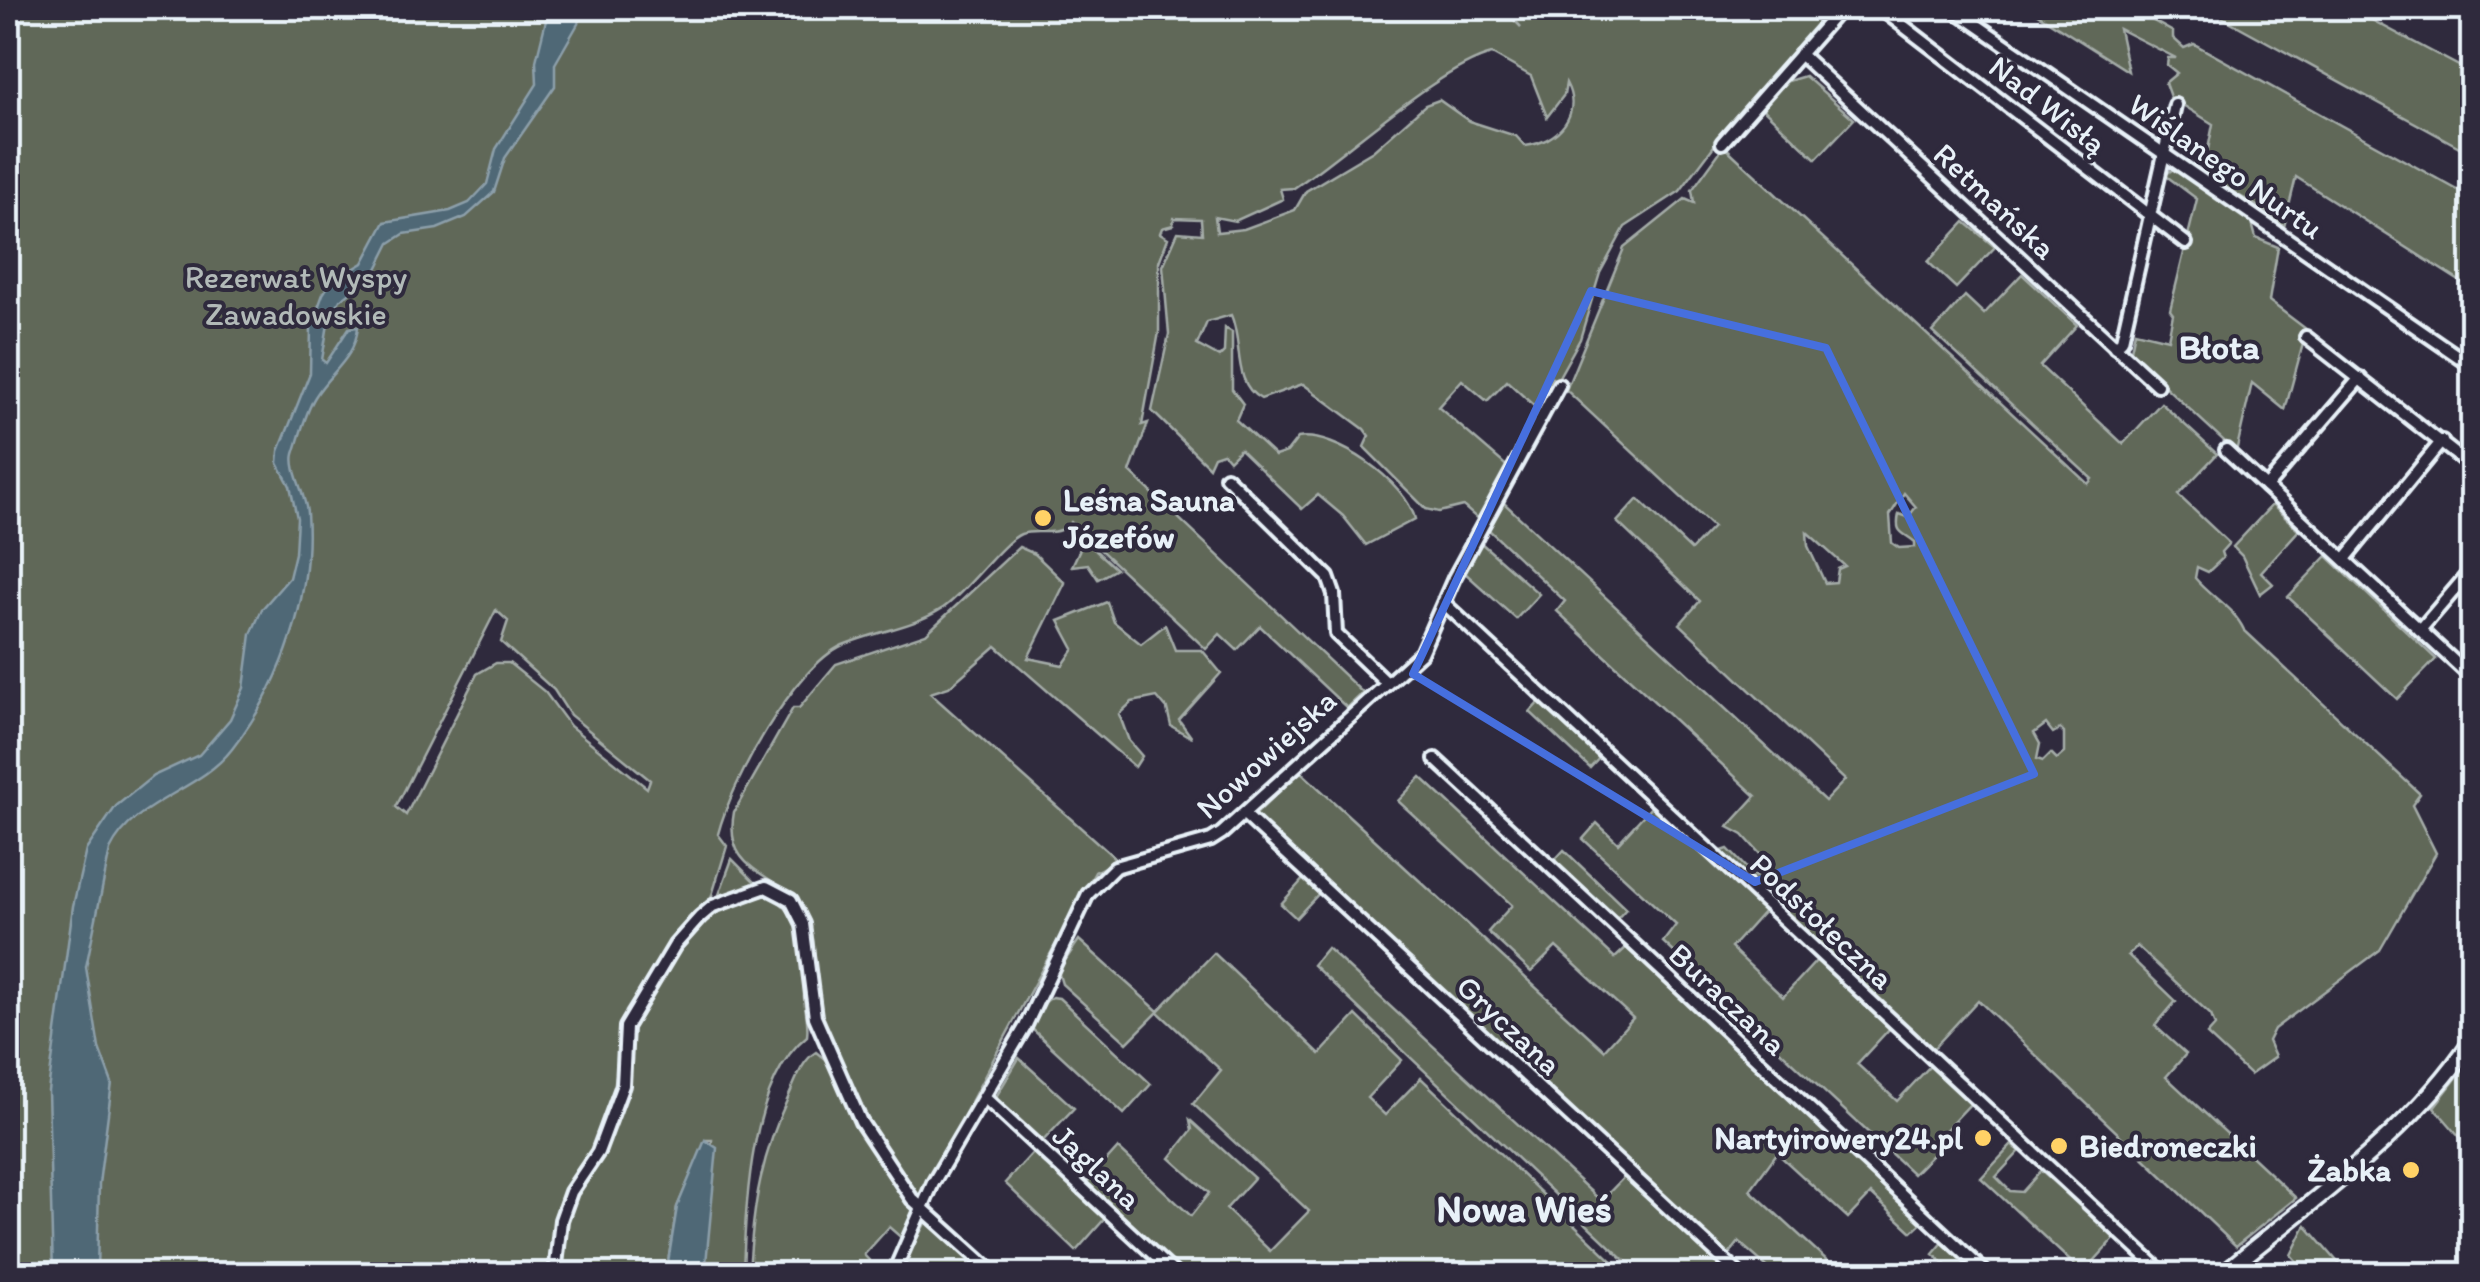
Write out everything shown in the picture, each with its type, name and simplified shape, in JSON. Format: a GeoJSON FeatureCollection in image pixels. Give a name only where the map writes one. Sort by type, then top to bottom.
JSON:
{"type":"FeatureCollection","features":[{"type":"Feature","properties":{"kind":"main road"},"geometry":{"type":"LineString","coordinates":[[2231,1272],[2248,1253],[2409,1116],[2439,1086],[2472,1040]]}},
{"type":"Feature","properties":{"kind":"street"},"geometry":{"type":"LineString","coordinates":[[1722,143],[1841,8]]}},
{"type":"Feature","properties":{"kind":"street","name":"Nad Wisłą"},"geometry":{"type":"LineString","coordinates":[[1880,8],[2186,243]]}},
{"type":"Feature","properties":{"kind":"street","name":"Wiślanego Nurtu"},"geometry":{"type":"LineString","coordinates":[[1952,8],[2270,222],[2472,366]]}},
{"type":"Feature","properties":{"kind":"street","name":"Retmańska"},"geometry":{"type":"LineString","coordinates":[[1800,54],[2156,385]]}},
{"type":"Feature","properties":{"kind":"street"},"geometry":{"type":"LineString","coordinates":[[2116,347],[2122,340],[2153,218],[2175,104]]}},
{"type":"Feature","properties":{"kind":"street"},"geometry":{"type":"LineString","coordinates":[[2306,338],[2442,440],[2472,468]]}},
{"type":"Feature","properties":{"kind":"street"},"geometry":{"type":"LineString","coordinates":[[2266,487],[2360,378]]}},
{"type":"Feature","properties":{"kind":"street","name":"Nowowiejska"},"geometry":{"type":"LineString","coordinates":[[893,1274],[934,1183],[1025,1027],[1088,894],[1102,877],[1139,858],[1211,840],[1414,661],[1446,605],[1454,578],[1559,385]]}},
{"type":"Feature","properties":{"kind":"street"},"geometry":{"type":"LineString","coordinates":[[2345,559],[2442,440]]}},
{"type":"Feature","properties":{"kind":"street"},"geometry":{"type":"LineString","coordinates":[[2226,450],[2472,678]]}},
{"type":"Feature","properties":{"kind":"street"},"geometry":{"type":"LineString","coordinates":[[1226,477],[1318,563],[1334,594],[1336,634],[1386,682]]}},
{"type":"Feature","properties":{"kind":"street"},"geometry":{"type":"LineString","coordinates":[[2420,630],[2472,569]]}},
{"type":"Feature","properties":{"kind":"street","name":"Podstołeczna"},"geometry":{"type":"LineString","coordinates":[[1446,605],[2164,1274]]}},
{"type":"Feature","properties":{"kind":"street","name":"Buraczana"},"geometry":{"type":"LineString","coordinates":[[1435,759],[1987,1274]]}},
{"type":"Feature","properties":{"kind":"street","name":"Gryczana"},"geometry":{"type":"LineString","coordinates":[[1244,814],[1739,1274]]}},
{"type":"Feature","properties":{"kind":"street"},"geometry":{"type":"LineString","coordinates":[[555,1274],[562,1220],[571,1192],[598,1152],[623,1085],[626,1027],[674,945],[700,916],[713,906],[766,887],[791,900],[803,924],[815,1017],[861,1122],[897,1180],[995,1274]]}},
{"type":"Feature","properties":{"kind":"street","name":"Jaglana"},"geometry":{"type":"LineString","coordinates":[[984,1096],[1176,1274]]}},
{"type":"Feature","properties":{"kind":"highlighted area"},"geometry":{"type":"Polygon","coordinates":[[[1591,291],[1826,348],[2034,774],[1755,882],[1413,674],[1591,291]]]}},
{"type":"Feature","properties":{"kind":"green space","name":"Rezerwat Wyspy Zawadowskie"},"geometry":{"type":"Polygon","coordinates":[[[8,8],[1502,8],[1521,27],[1513,18],[1515,8],[1835,8],[1735,118],[1680,191],[1625,227],[1600,273],[1580,339],[1556,382],[1552,378],[1534,406],[1507,381],[1487,401],[1462,380],[1438,407],[1510,469],[1480,521],[1463,506],[1439,512],[1426,509],[1364,447],[1369,436],[1364,429],[1303,384],[1261,399],[1252,392],[1242,373],[1231,315],[1207,322],[1197,345],[1219,357],[1224,352],[1225,328],[1232,332],[1232,389],[1243,404],[1236,420],[1275,456],[1287,452],[1298,438],[1313,438],[1349,451],[1384,475],[1409,505],[1415,519],[1366,545],[1343,516],[1318,495],[1302,509],[1240,449],[1229,460],[1223,453],[1214,456],[1209,467],[1152,411],[1169,334],[1163,266],[1178,232],[1202,234],[1201,219],[1174,218],[1173,225],[1162,228],[1160,233],[1168,238],[1159,262],[1159,332],[1142,425],[1148,423],[1130,472],[1363,693],[1347,708],[1260,626],[1237,650],[1220,634],[1206,649],[1071,522],[1054,532],[1027,532],[1013,539],[952,601],[931,615],[843,645],[824,657],[785,701],[736,786],[718,834],[727,846],[709,905],[701,907],[668,947],[626,1011],[611,1108],[590,1155],[566,1192],[550,1274],[8,1274],[8,8]],[[1492,54],[1420,93],[1294,188],[1280,189],[1283,199],[1235,221],[1215,217],[1217,232],[1244,229],[1295,210],[1306,191],[1373,151],[1425,105],[1439,100],[1469,121],[1516,136],[1525,146],[1548,139],[1569,116],[1566,83],[1564,95],[1547,117],[1531,76],[1492,54]],[[496,610],[396,807],[406,815],[477,674],[496,663],[509,663],[545,692],[570,726],[647,788],[650,780],[570,715],[554,690],[501,642],[508,621],[496,610]]]}},
{"type":"Feature","properties":{"kind":"green space"},"geometry":{"type":"Polygon","coordinates":[[[2028,8],[2130,8],[2173,32],[2173,38],[2184,48],[2194,44],[2472,198],[2472,289],[2296,177],[2284,227],[2256,205],[2203,175],[2213,124],[2170,97],[2165,83],[2177,73],[2167,65],[2168,58],[2176,58],[2119,29],[2128,71],[2028,8]]]}},
{"type":"Feature","properties":{"kind":"green space"},"geometry":{"type":"Polygon","coordinates":[[[2205,8],[2349,8],[2472,73],[2472,154],[2205,8]]]}},
{"type":"Feature","properties":{"kind":"green space"},"geometry":{"type":"Polygon","coordinates":[[[1805,76],[1854,119],[1816,159],[1761,107],[1778,84],[1805,76]]]}},
{"type":"Feature","properties":{"kind":"green space"},"geometry":{"type":"Polygon","coordinates":[[[1724,146],[2088,484],[2092,479],[1933,332],[1965,296],[1984,314],[2022,274],[2077,325],[2040,366],[2123,444],[2161,403],[2217,454],[2178,495],[2229,543],[2221,552],[2223,558],[2208,572],[2197,567],[2195,578],[2234,615],[2244,630],[2420,794],[2412,805],[2436,853],[2380,950],[2274,1029],[2268,1041],[2275,1057],[2250,1075],[2207,1035],[2215,1026],[2211,1015],[2137,946],[2128,955],[2176,1001],[2155,1026],[2186,1054],[2166,1077],[2296,1198],[2236,1246],[1978,1000],[1931,1051],[1719,852],[1728,849],[1755,877],[1769,864],[1743,835],[1728,827],[1756,796],[1557,611],[1565,601],[1489,530],[1504,503],[1825,801],[1845,780],[1680,624],[1700,601],[1617,522],[1638,499],[1691,550],[1713,527],[1566,390],[1624,248],[1685,199],[1694,203],[1692,190],[1724,146]],[[1904,493],[1890,515],[1892,543],[1899,548],[1915,547],[1915,542],[1898,525],[1899,514],[1908,517],[1916,507],[1904,493]],[[1807,532],[1808,546],[1825,583],[1836,582],[1838,569],[1845,566],[1807,532]],[[2046,724],[2034,733],[2040,744],[2037,759],[2043,761],[2051,753],[2057,759],[2064,753],[2064,733],[2060,729],[2053,733],[2046,724]]]}},
{"type":"Feature","properties":{"kind":"green space"},"geometry":{"type":"Polygon","coordinates":[[[2176,167],[2250,216],[2256,238],[2278,247],[2269,301],[2310,332],[2304,340],[2285,410],[2252,383],[2236,452],[2135,359],[2131,350],[2135,331],[2168,339],[2173,314],[2170,310],[2197,199],[2165,175],[2176,167]]]}},
{"type":"Feature","properties":{"kind":"green space"},"geometry":{"type":"Polygon","coordinates":[[[1965,222],[1995,247],[1956,288],[1928,262],[1965,222]]]}},
{"type":"Feature","properties":{"kind":"green space"},"geometry":{"type":"Polygon","coordinates":[[[2272,505],[2299,530],[2261,572],[2273,584],[2260,594],[2242,556],[2233,547],[2272,505]]]}},
{"type":"Feature","properties":{"kind":"green space"},"geometry":{"type":"Polygon","coordinates":[[[1084,540],[1116,569],[1098,579],[1088,564],[1072,566],[1084,540]]]}},
{"type":"Feature","properties":{"kind":"green space"},"geometry":{"type":"Polygon","coordinates":[[[1480,542],[1539,594],[1516,619],[1464,572],[1480,542]]]}},
{"type":"Feature","properties":{"kind":"green space"},"geometry":{"type":"Polygon","coordinates":[[[1019,547],[1035,554],[1065,583],[1028,658],[1063,665],[1074,649],[1059,621],[1107,602],[1114,622],[1141,644],[1165,625],[1175,650],[1202,650],[1221,673],[1179,720],[1192,738],[1171,726],[1167,709],[1157,697],[1132,702],[1119,714],[1129,741],[1142,756],[1135,767],[996,646],[949,687],[930,693],[1117,860],[1095,872],[984,1077],[922,1202],[876,1140],[833,1053],[817,1008],[814,945],[803,910],[794,897],[740,856],[732,830],[734,812],[793,708],[799,708],[836,664],[926,634],[1019,547]]]}},
{"type":"Feature","properties":{"kind":"green space"},"geometry":{"type":"Polygon","coordinates":[[[2327,556],[2436,659],[2397,699],[2288,597],[2327,556]]]}},
{"type":"Feature","properties":{"kind":"green space"},"geometry":{"type":"Polygon","coordinates":[[[1541,700],[1602,755],[1590,768],[1530,712],[1541,700]]]}},
{"type":"Feature","properties":{"kind":"green space"},"geometry":{"type":"Polygon","coordinates":[[[1300,771],[1604,1050],[1633,1018],[1556,947],[1531,972],[1488,932],[1512,905],[1398,801],[1421,777],[1615,958],[1629,945],[1925,1220],[1912,1232],[1871,1194],[1848,1218],[1777,1153],[1750,1190],[1842,1274],[1775,1274],[1739,1242],[1728,1256],[1253,817],[1300,771]]]}},
{"type":"Feature","properties":{"kind":"green space"},"geometry":{"type":"Polygon","coordinates":[[[1653,805],[1765,910],[1731,948],[1783,997],[1818,959],[1891,1027],[1857,1064],[1897,1101],[1932,1064],[1972,1102],[1938,1138],[1943,1144],[1913,1174],[1663,942],[1676,925],[1583,839],[1597,823],[1618,843],[1653,805]]]}},
{"type":"Feature","properties":{"kind":"green space"},"geometry":{"type":"Polygon","coordinates":[[[1564,850],[1626,909],[1614,922],[1551,864],[1564,850]]]}},
{"type":"Feature","properties":{"kind":"green space"},"geometry":{"type":"Polygon","coordinates":[[[732,859],[759,886],[716,903],[732,859]]]}},
{"type":"Feature","properties":{"kind":"green space"},"geometry":{"type":"Polygon","coordinates":[[[1306,876],[1322,890],[1296,918],[1281,904],[1306,876]]]}},
{"type":"Feature","properties":{"kind":"green space"},"geometry":{"type":"Polygon","coordinates":[[[762,894],[787,909],[799,936],[807,1036],[788,1056],[762,1113],[749,1181],[743,1274],[704,1274],[712,1140],[706,1140],[677,1207],[666,1274],[558,1274],[571,1207],[630,1089],[627,1055],[631,1028],[666,964],[705,916],[762,894]]]}},
{"type":"Feature","properties":{"kind":"green space"},"geometry":{"type":"Polygon","coordinates":[[[1079,940],[1158,1011],[1214,953],[1320,1054],[1356,1015],[1402,1060],[1367,1098],[1385,1115],[1421,1078],[1624,1272],[1179,1274],[1084,1186],[1118,1148],[1191,1216],[1209,1193],[1170,1158],[1192,1130],[1190,1120],[1254,1178],[1226,1209],[1270,1251],[1309,1211],[1193,1104],[1221,1070],[1158,1012],[1127,1043],[1062,984],[1058,971],[1079,940]]]}},
{"type":"Feature","properties":{"kind":"green space"},"geometry":{"type":"Polygon","coordinates":[[[1327,948],[1601,1201],[1626,1175],[1733,1274],[1639,1274],[1313,965],[1327,948]]]}},
{"type":"Feature","properties":{"kind":"green space"},"geometry":{"type":"Polygon","coordinates":[[[1052,997],[1059,998],[1151,1084],[1124,1114],[1031,1028],[1041,1005],[1052,997]]]}},
{"type":"Feature","properties":{"kind":"green space"},"geometry":{"type":"Polygon","coordinates":[[[816,1052],[831,1064],[919,1212],[905,1241],[889,1227],[864,1255],[882,1274],[749,1274],[756,1202],[766,1159],[798,1075],[816,1052]]]}},
{"type":"Feature","properties":{"kind":"green space"},"geometry":{"type":"Polygon","coordinates":[[[1019,1058],[1074,1108],[1040,1144],[997,1103],[997,1095],[1019,1058]]]}},
{"type":"Feature","properties":{"kind":"green space"},"geometry":{"type":"Polygon","coordinates":[[[2472,1058],[2472,1151],[2434,1107],[2472,1058]]]}},
{"type":"Feature","properties":{"kind":"green space"},"geometry":{"type":"Polygon","coordinates":[[[2012,1145],[2020,1151],[1996,1177],[2010,1191],[2022,1192],[2041,1171],[2116,1237],[2083,1273],[1981,1178],[2012,1145]]]}},
{"type":"Feature","properties":{"kind":"green space"},"geometry":{"type":"Polygon","coordinates":[[[1036,1149],[1108,1215],[1076,1251],[1005,1183],[1036,1149]]]}},
{"type":"Feature","properties":{"kind":"green space"},"geometry":{"type":"Polygon","coordinates":[[[928,1218],[989,1274],[898,1274],[928,1218]]]}},
{"type":"Feature","properties":{"kind":"green space"},"geometry":{"type":"Polygon","coordinates":[[[2306,1225],[2348,1274],[2308,1274],[2291,1255],[2306,1225]]]}},
{"type":"Feature","properties":{"kind":"green space"},"geometry":{"type":"Polygon","coordinates":[[[1945,1240],[1982,1274],[1956,1274],[1933,1254],[1945,1240]]]}},
{"type":"Feature","properties":{"kind":"water"},"geometry":{"type":"Polygon","coordinates":[[[549,8],[587,8],[555,64],[555,86],[505,158],[494,192],[466,217],[437,229],[404,234],[390,243],[375,273],[340,300],[328,324],[322,360],[326,363],[349,328],[358,327],[352,348],[311,403],[294,454],[307,513],[305,575],[291,637],[266,696],[250,724],[218,764],[150,807],[121,833],[110,850],[86,967],[99,1048],[112,1083],[99,1184],[97,1274],[53,1274],[48,1091],[73,906],[86,850],[116,806],[153,776],[199,755],[230,719],[244,688],[251,634],[262,609],[289,578],[295,553],[297,518],[290,486],[278,463],[279,451],[310,373],[311,327],[323,294],[330,283],[363,263],[385,222],[450,211],[469,203],[487,184],[496,149],[537,84],[536,61],[549,8]]]}},
{"type":"Feature","properties":{"kind":"water"},"geometry":{"type":"Polygon","coordinates":[[[705,1140],[717,1148],[705,1274],[666,1274],[677,1207],[705,1140]]]}},
{"type":"Feature","properties":{"kind":"place","name":"Leśna Sauna Józefów"},"geometry":{"type":"Point","coordinates":[1043,518]}},
{"type":"Feature","properties":{"kind":"place","name":"Nartyirowery24.pl"},"geometry":{"type":"Point","coordinates":[1983,1138]}},
{"type":"Feature","properties":{"kind":"place","name":"Biedroneczki"},"geometry":{"type":"Point","coordinates":[2059,1146]}},
{"type":"Feature","properties":{"kind":"place","name":"Żabka"},"geometry":{"type":"Point","coordinates":[2411,1170]}},
{"type":"Feature","properties":{"kind":"district","name":"Błota"},"geometry":{"type":"Point","coordinates":[2219,347]}},
{"type":"Feature","properties":{"kind":"district","name":"Nowa Wieś"},"geometry":{"type":"Point","coordinates":[1524,1209]}}]}
